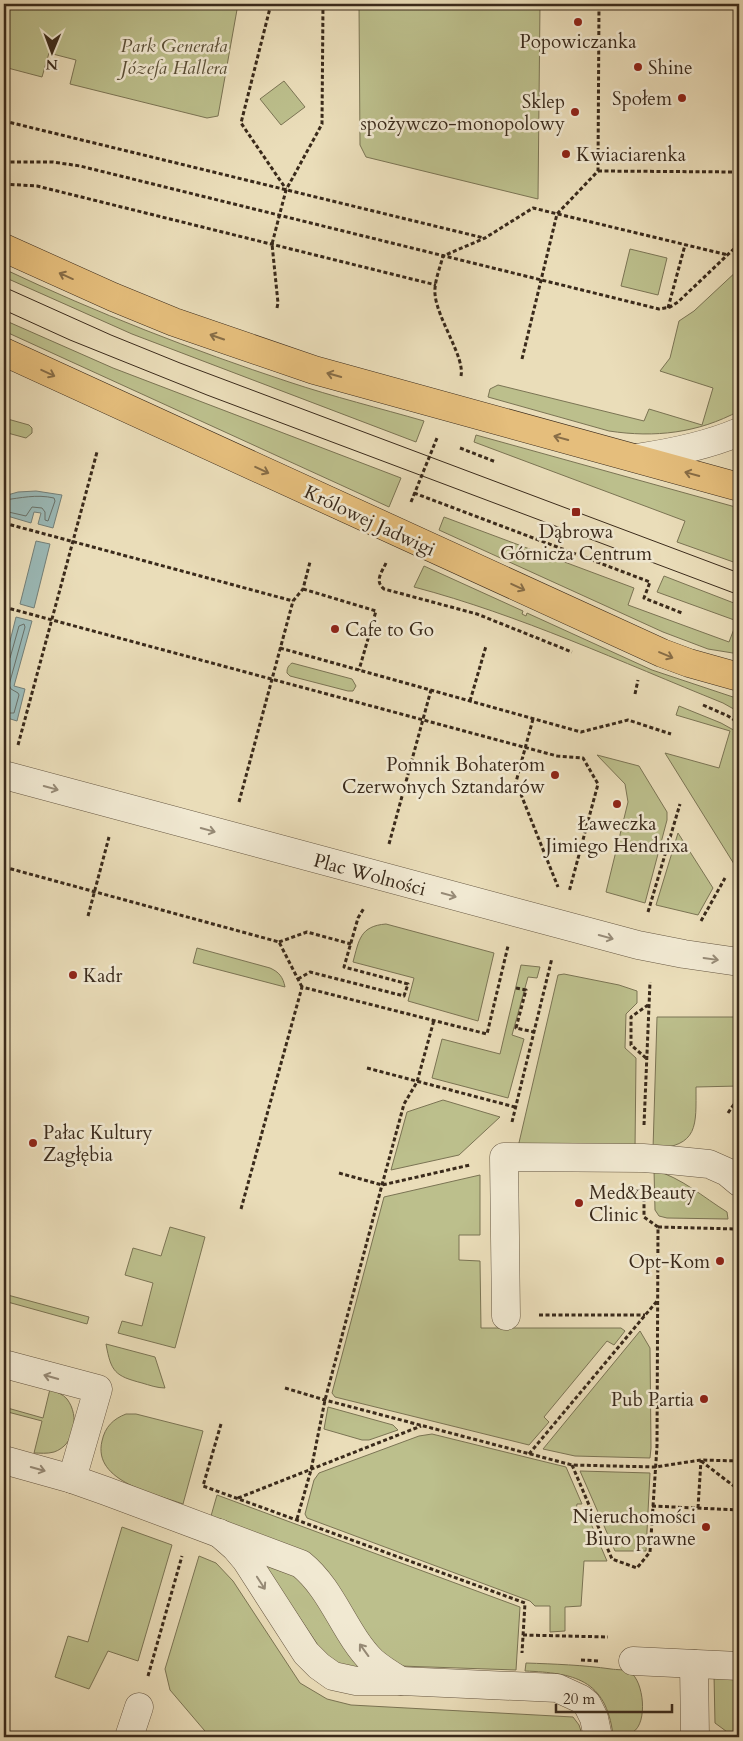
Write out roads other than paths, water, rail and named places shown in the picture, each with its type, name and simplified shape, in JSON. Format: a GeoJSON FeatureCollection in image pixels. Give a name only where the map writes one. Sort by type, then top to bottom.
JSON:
{"type":"FeatureCollection","features":[{"type":"Feature","properties":{"kind":"main road"},"geometry":{"type":"LineString","coordinates":[[4,248],[113,297],[166,318],[289,361],[739,487]]}},
{"type":"Feature","properties":{"kind":"main road","name":"Królowej Jadwigi"},"geometry":{"type":"LineString","coordinates":[[4,352],[662,653],[689,663],[739,677]]}},
{"type":"Feature","properties":{"kind":"street"},"geometry":{"type":"LineString","coordinates":[[636,458],[681,450],[720,440],[739,432]]}},
{"type":"Feature","properties":{"kind":"street","name":"Plac Wolności"},"geometry":{"type":"LineString","coordinates":[[4,775],[380,876],[563,916],[638,945],[739,962]]}},
{"type":"Feature","properties":{"kind":"street"},"geometry":{"type":"LineString","coordinates":[[506,1316],[504,1157],[643,1158],[709,1164],[728,1172],[739,1182]]}},
{"type":"Feature","properties":{"kind":"street"},"geometry":{"type":"LineString","coordinates":[[4,1364],[98,1389],[72,1479]]}},
{"type":"Feature","properties":{"kind":"street"},"geometry":{"type":"LineString","coordinates":[[4,1460],[72,1479],[301,1564],[320,1582],[364,1651],[383,1670],[401,1681]]}},
{"type":"Feature","properties":{"kind":"street"},"geometry":{"type":"LineString","coordinates":[[219,1533],[236,1547],[246,1560],[306,1653],[333,1676],[356,1681],[401,1681],[557,1688],[581,1699],[587,1704],[594,1718],[598,1737]]}},
{"type":"Feature","properties":{"kind":"street"},"geometry":{"type":"LineString","coordinates":[[633,1661],[739,1666]]}},
{"type":"Feature","properties":{"kind":"street"},"geometry":{"type":"LineString","coordinates":[[694,1664],[695,1737]]}},
{"type":"Feature","properties":{"kind":"street"},"geometry":{"type":"LineString","coordinates":[[129,1737],[139,1707]]}},
{"type":"Feature","properties":{"kind":"water"},"geometry":{"type":"Polygon","coordinates":[[[36,491],[62,495],[53,528],[38,524],[41,513],[34,512],[31,523],[4,515],[4,496],[18,492],[36,491]]]}},
{"type":"Feature","properties":{"kind":"water"},"geometry":{"type":"Polygon","coordinates":[[[36,541],[50,544],[34,608],[20,604],[36,541]]]}},
{"type":"Feature","properties":{"kind":"water"},"geometry":{"type":"Polygon","coordinates":[[[16,617],[32,621],[14,686],[25,689],[17,721],[4,717],[4,665],[16,617]]]}},
{"type":"Feature","properties":{"kind":"tram line"},"geometry":{"type":"LineString","coordinates":[[4,287],[111,335],[180,363],[739,573]]}},
{"type":"Feature","properties":{"kind":"tram line"},"geometry":{"type":"LineString","coordinates":[[4,310],[70,340],[207,395],[739,595]]}},
{"type":"Feature","properties":{"kind":"place","name":"Popowiczanka"},"geometry":{"type":"Point","coordinates":[578,22]}},
{"type":"Feature","properties":{"kind":"place","name":"Shine"},"geometry":{"type":"Point","coordinates":[638,67]}},
{"type":"Feature","properties":{"kind":"place","name":"Społem"},"geometry":{"type":"Point","coordinates":[682,98]}},
{"type":"Feature","properties":{"kind":"place","name":"Sklep spożywczo-monopolowy"},"geometry":{"type":"Point","coordinates":[575,112]}},
{"type":"Feature","properties":{"kind":"place","name":"Kwiaciarenka"},"geometry":{"type":"Point","coordinates":[566,154]}},
{"type":"Feature","properties":{"kind":"place","name":"Dąbrowa Górnicza Centrum"},"geometry":{"type":"Point","coordinates":[576,512]}},
{"type":"Feature","properties":{"kind":"place","name":"Cafe to Go"},"geometry":{"type":"Point","coordinates":[335,629]}},
{"type":"Feature","properties":{"kind":"place","name":"Pomnik Bohaterom Czerwonych Sztandarów"},"geometry":{"type":"Point","coordinates":[555,775]}},
{"type":"Feature","properties":{"kind":"place","name":"Ławeczka Jimiego Hendrixa"},"geometry":{"type":"Point","coordinates":[617,804]}},
{"type":"Feature","properties":{"kind":"place","name":"Kadr"},"geometry":{"type":"Point","coordinates":[73,975]}},
{"type":"Feature","properties":{"kind":"place","name":"Pałac Kultury Zagłębia"},"geometry":{"type":"Point","coordinates":[33,1143]}},
{"type":"Feature","properties":{"kind":"place","name":"Med&Beauty Clinic"},"geometry":{"type":"Point","coordinates":[579,1203]}},
{"type":"Feature","properties":{"kind":"place","name":"Opt-Kom"},"geometry":{"type":"Point","coordinates":[720,1261]}},
{"type":"Feature","properties":{"kind":"place","name":"Pub Partia"},"geometry":{"type":"Point","coordinates":[704,1399]}},
{"type":"Feature","properties":{"kind":"place","name":"Nieruchomości Biuro prawne"},"geometry":{"type":"Point","coordinates":[706,1527]}},
{"type":"Feature","properties":{"kind":"park label","name":"Park Generała Józefa Hallera"},"geometry":{"type":"Point","coordinates":[174,56]}}]}
